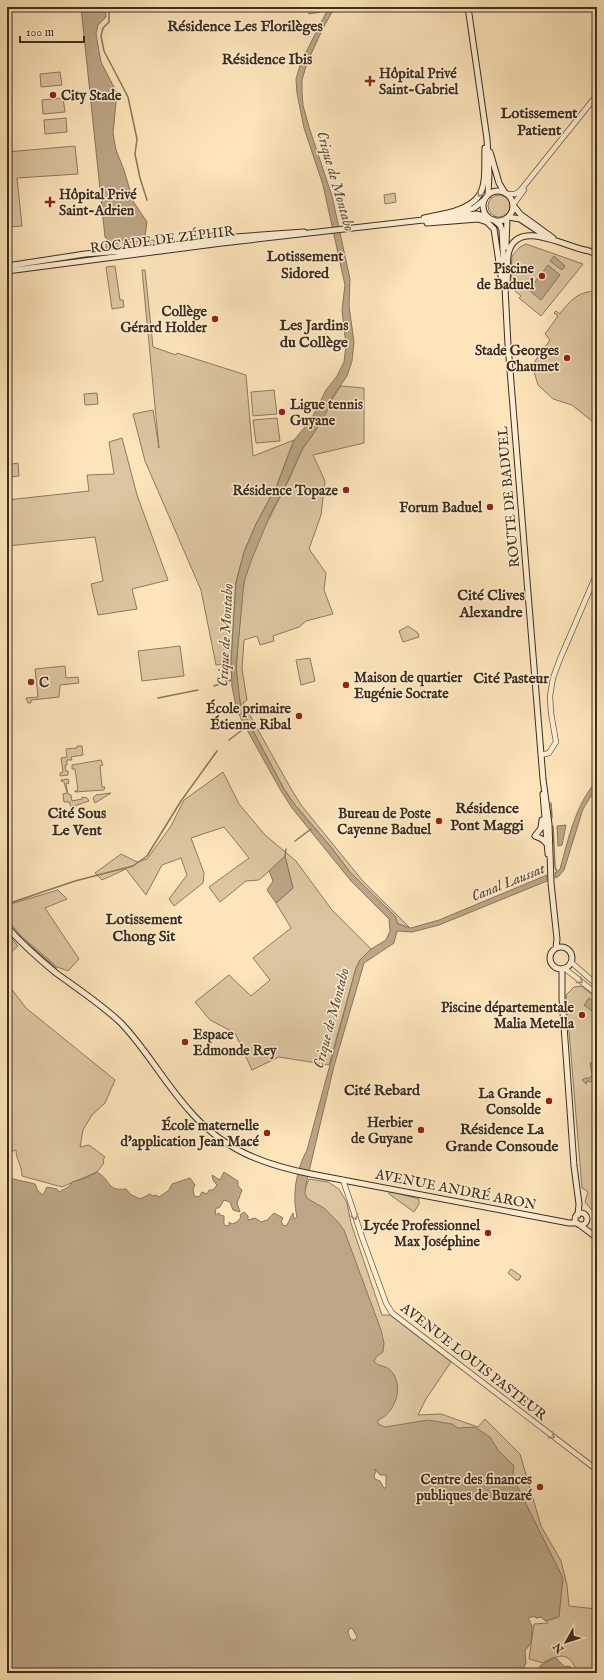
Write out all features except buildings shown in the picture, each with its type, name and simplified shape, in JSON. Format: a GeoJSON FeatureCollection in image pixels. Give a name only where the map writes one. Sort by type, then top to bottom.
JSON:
{"type":"FeatureCollection","features":[{"type":"Feature","properties":{"kind":"main road"},"geometry":{"type":"LineString","coordinates":[[468,7],[486,128],[490,181],[488,195]]}},
{"type":"Feature","properties":{"kind":"main road"},"geometry":{"type":"LineString","coordinates":[[414,222],[449,212],[473,202],[478,198],[481,194],[484,180],[486,128]]}},
{"type":"Feature","properties":{"kind":"main road"},"geometry":{"type":"LineString","coordinates":[[487,139],[496,173],[506,193],[512,199],[513,211],[508,218]]}},
{"type":"Feature","properties":{"kind":"main road"},"geometry":{"type":"LineString","coordinates":[[506,193],[496,191],[488,195],[484,200],[484,211],[488,217],[494,220],[503,220],[508,218],[520,219],[539,233],[597,254]]}},
{"type":"Feature","properties":{"kind":"main road","name":"ROCADE DE ZÉPHIR"},"geometry":{"type":"LineString","coordinates":[[444,219],[474,208],[484,200]]}},
{"type":"Feature","properties":{"kind":"main road"},"geometry":{"type":"LineString","coordinates":[[513,205],[520,214],[554,238]]}},
{"type":"Feature","properties":{"kind":"main road","name":"ROCADE DE ZÉPHIR"},"geometry":{"type":"LineString","coordinates":[[7,271],[332,230],[444,219],[476,214],[488,217]]}},
{"type":"Feature","properties":{"kind":"main road","name":"ROUTE DE BADUEL"},"geometry":{"type":"LineString","coordinates":[[506,308],[508,218]]}},
{"type":"Feature","properties":{"kind":"main road"},"geometry":{"type":"LineString","coordinates":[[414,222],[438,223],[478,219],[483,220],[492,226],[494,229],[506,308]]}},
{"type":"Feature","properties":{"kind":"main road","name":"ROUTE DE BADUEL"},"geometry":{"type":"LineString","coordinates":[[494,220],[500,225],[502,230],[506,308],[541,755],[549,824],[551,880],[557,939],[556,948]]}},
{"type":"Feature","properties":{"kind":"main road","name":"ROCADE DE ZÉPHIR"},"geometry":{"type":"LineString","coordinates":[[7,266],[85,254],[148,249],[221,238],[294,231],[321,232]]}},
{"type":"Feature","properties":{"kind":"main road"},"geometry":{"type":"LineString","coordinates":[[506,308],[509,251],[519,239],[528,235],[536,235],[580,250],[588,251]]}},
{"type":"Feature","properties":{"kind":"main road","name":"ROUTE DE BADUEL"},"geometry":{"type":"LineString","coordinates":[[543,779],[542,790],[551,873]]}},
{"type":"Feature","properties":{"kind":"main road"},"geometry":{"type":"LineString","coordinates":[[542,790],[541,828],[535,836],[542,839],[547,844]]}},
{"type":"Feature","properties":{"kind":"main road","name":"AVENUE ANDRÉ ARON"},"geometry":{"type":"LineString","coordinates":[[7,928],[16,938],[55,972],[100,1005],[121,1024],[139,1044],[187,1109],[206,1128],[226,1143],[246,1155],[295,1171],[569,1223],[578,1220]]}},
{"type":"Feature","properties":{"kind":"main road","name":"ROUTE DE BADUEL"},"geometry":{"type":"LineString","coordinates":[[557,939],[563,948]]}},
{"type":"Feature","properties":{"kind":"main road"},"geometry":{"type":"LineString","coordinates":[[556,948],[563,948],[569,952],[571,959],[570,962],[561,968],[551,964],[550,958],[552,952],[556,948]]}},
{"type":"Feature","properties":{"kind":"main road"},"geometry":{"type":"LineString","coordinates":[[561,968],[572,1133],[579,1204],[578,1220],[597,1238]]}},
{"type":"Feature","properties":{"kind":"main road"},"geometry":{"type":"LineString","coordinates":[[579,1204],[587,1218],[586,1223],[591,1233]]}},
{"type":"Feature","properties":{"kind":"main road"},"geometry":{"type":"LineString","coordinates":[[578,1220],[584,1214]]}},
{"type":"Feature","properties":{"kind":"main road"},"geometry":{"type":"LineString","coordinates":[[578,1220],[586,1223]]}},
{"type":"Feature","properties":{"kind":"street"},"geometry":{"type":"LineString","coordinates":[[506,193],[518,193],[597,95]]}},
{"type":"Feature","properties":{"kind":"street"},"geometry":{"type":"LineString","coordinates":[[513,205],[526,189],[536,171]]}},
{"type":"Feature","properties":{"kind":"street"},"geometry":{"type":"LineString","coordinates":[[541,755],[549,753],[556,742],[551,714],[550,696],[554,678],[560,659],[597,573]]}},
{"type":"Feature","properties":{"kind":"street"},"geometry":{"type":"LineString","coordinates":[[570,962],[597,985]]}},
{"type":"Feature","properties":{"kind":"street"},"geometry":{"type":"LineString","coordinates":[[561,968],[597,994]]}},
{"type":"Feature","properties":{"kind":"street","name":"AVENUE LOUIS PASTEUR"},"geometry":{"type":"LineString","coordinates":[[343,1180],[386,1303],[392,1313],[597,1470]]}},
{"type":"Feature","properties":{"kind":"shaded area"},"geometry":{"type":"Polygon","coordinates":[[[81,7],[105,7],[106,17],[98,25],[96,34],[101,62],[117,93],[113,133],[116,150],[124,170],[133,201],[147,222],[145,237],[110,242],[105,237],[81,7]]]}},
{"type":"Feature","properties":{"kind":"shaded area"},"geometry":{"type":"Polygon","coordinates":[[[308,7],[319,7],[320,12],[309,14],[308,7]]]}},
{"type":"Feature","properties":{"kind":"shaded area"},"geometry":{"type":"Polygon","coordinates":[[[329,7],[335,7],[323,28],[307,63],[302,80],[302,92],[303,105],[309,127],[332,196],[350,279],[349,306],[354,342],[352,361],[347,376],[333,396],[326,413],[303,448],[271,513],[244,582],[236,667],[240,702],[244,714],[284,789],[295,805],[331,847],[349,871],[395,916],[398,924],[411,928],[439,920],[547,875],[547,881],[439,925],[412,932],[397,931],[394,943],[364,963],[334,1066],[306,1184],[305,1194],[308,1199],[324,1208],[344,1230],[381,1330],[384,1343],[383,1352],[377,1356],[374,1361],[377,1364],[386,1367],[395,1376],[398,1390],[394,1405],[390,1411],[378,1420],[378,1424],[385,1427],[428,1420],[452,1424],[458,1428],[475,1427],[490,1437],[498,1450],[514,1466],[513,1475],[516,1484],[563,1578],[559,1617],[546,1621],[541,1617],[536,1618],[535,1616],[528,1618],[532,1626],[532,1632],[531,1643],[525,1651],[525,1671],[530,1672],[534,1669],[535,1672],[540,1670],[540,1666],[553,1658],[556,1658],[564,1666],[571,1667],[574,1673],[7,1673],[7,1176],[13,1179],[35,1184],[38,1191],[43,1195],[47,1187],[57,1189],[59,1192],[70,1186],[72,1182],[83,1179],[97,1172],[115,1189],[126,1189],[130,1194],[140,1199],[150,1194],[159,1197],[169,1190],[172,1184],[190,1178],[195,1185],[193,1189],[194,1196],[199,1197],[202,1192],[207,1194],[209,1190],[213,1190],[217,1185],[213,1180],[212,1175],[220,1180],[224,1172],[238,1181],[238,1186],[242,1190],[237,1203],[240,1212],[233,1210],[230,1202],[224,1200],[219,1208],[216,1208],[215,1215],[219,1213],[220,1215],[224,1216],[224,1225],[229,1226],[229,1222],[232,1224],[237,1222],[241,1217],[240,1215],[244,1212],[248,1216],[248,1220],[255,1218],[261,1222],[267,1220],[274,1213],[283,1218],[281,1222],[284,1226],[287,1225],[293,1213],[294,1219],[297,1217],[295,1191],[298,1174],[307,1150],[356,968],[360,960],[371,949],[386,940],[390,931],[389,919],[351,881],[292,808],[241,719],[236,706],[232,687],[231,663],[236,583],[244,552],[256,524],[277,485],[294,440],[311,420],[326,390],[337,376],[344,362],[346,345],[342,310],[345,285],[323,185],[304,128],[297,93],[296,79],[301,62],[329,7]],[[375,1469],[375,1479],[380,1481],[384,1488],[386,1488],[386,1475],[380,1475],[375,1469]],[[352,1628],[349,1629],[348,1633],[351,1640],[355,1640],[357,1637],[352,1628]]]}},
{"type":"Feature","properties":{"kind":"shaded area"},"geometry":{"type":"Polygon","coordinates":[[[60,72],[62,85],[41,87],[40,74],[60,72]]]}},
{"type":"Feature","properties":{"kind":"shaded area"},"geometry":{"type":"Polygon","coordinates":[[[63,98],[65,112],[43,114],[42,100],[63,98]]]}},
{"type":"Feature","properties":{"kind":"shaded area"},"geometry":{"type":"Polygon","coordinates":[[[66,118],[67,132],[45,134],[44,120],[66,118]]]}},
{"type":"Feature","properties":{"kind":"shaded area"},"geometry":{"type":"Polygon","coordinates":[[[75,146],[78,174],[17,178],[22,226],[9,227],[7,212],[7,152],[75,146]]]}},
{"type":"Feature","properties":{"kind":"shaded area"},"geometry":{"type":"Polygon","coordinates":[[[395,193],[396,202],[385,204],[384,195],[395,193]]]}},
{"type":"Feature","properties":{"kind":"shaded area"},"geometry":{"type":"Polygon","coordinates":[[[499,195],[507,198],[510,206],[507,214],[499,217],[491,214],[488,206],[491,198],[499,195]]]}},
{"type":"Feature","properties":{"kind":"shaded area"},"geometry":{"type":"Polygon","coordinates":[[[153,240],[159,244],[106,248],[106,244],[153,240]]]}},
{"type":"Feature","properties":{"kind":"shaded area","name":"Piscine de Baduel"},"geometry":{"type":"Polygon","coordinates":[[[526,244],[583,264],[541,316],[519,298],[521,296],[515,291],[518,286],[512,283],[512,256],[520,247],[526,244]]]}},
{"type":"Feature","properties":{"kind":"shaded area"},"geometry":{"type":"Polygon","coordinates":[[[554,256],[565,266],[562,270],[550,261],[554,256]]]}},
{"type":"Feature","properties":{"kind":"shaded area"},"geometry":{"type":"Polygon","coordinates":[[[548,265],[560,275],[541,300],[529,290],[548,265]]]}},
{"type":"Feature","properties":{"kind":"shaded area"},"geometry":{"type":"Polygon","coordinates":[[[115,266],[120,300],[123,300],[124,307],[112,309],[106,267],[115,266]]]}},
{"type":"Feature","properties":{"kind":"shaded area"},"geometry":{"type":"Polygon","coordinates":[[[142,270],[145,270],[153,347],[246,375],[253,456],[294,440],[277,485],[256,524],[244,552],[236,582],[231,663],[216,665],[201,590],[145,461],[133,414],[153,410],[159,448],[142,270]]]}},
{"type":"Feature","properties":{"kind":"shaded area","name":"Stade Georges Chaumet"},"geometry":{"type":"Polygon","coordinates":[[[591,291],[597,291],[597,415],[592,421],[572,405],[553,399],[538,385],[534,372],[535,361],[550,340],[545,334],[558,316],[554,313],[556,311],[560,314],[567,304],[576,297],[591,291]]]}},
{"type":"Feature","properties":{"kind":"shaded area"},"geometry":{"type":"Polygon","coordinates":[[[341,386],[364,388],[364,443],[313,455],[325,481],[321,515],[309,549],[326,573],[324,590],[333,614],[306,621],[299,627],[273,636],[274,641],[260,645],[257,636],[244,640],[242,669],[247,700],[243,703],[301,805],[362,880],[410,928],[398,924],[349,871],[331,847],[295,805],[284,789],[244,714],[237,684],[237,654],[242,594],[251,557],[303,448],[315,431],[330,402],[341,386]]]}},
{"type":"Feature","properties":{"kind":"shaded area"},"geometry":{"type":"Polygon","coordinates":[[[274,390],[277,414],[253,416],[251,392],[274,390]]]}},
{"type":"Feature","properties":{"kind":"shaded area"},"geometry":{"type":"Polygon","coordinates":[[[97,393],[98,404],[85,405],[84,394],[97,393]]]}},
{"type":"Feature","properties":{"kind":"shaded area"},"geometry":{"type":"Polygon","coordinates":[[[277,418],[280,441],[256,443],[253,420],[277,418]]]}},
{"type":"Feature","properties":{"kind":"shaded area"},"geometry":{"type":"Polygon","coordinates":[[[122,438],[137,495],[168,580],[132,589],[137,609],[98,615],[91,584],[103,581],[95,537],[7,546],[7,500],[89,491],[87,475],[114,474],[109,442],[122,438]]]}},
{"type":"Feature","properties":{"kind":"shaded area"},"geometry":{"type":"Polygon","coordinates":[[[18,463],[19,476],[7,477],[7,465],[18,463]]]}},
{"type":"Feature","properties":{"kind":"shaded area"},"geometry":{"type":"Polygon","coordinates":[[[408,626],[418,633],[419,637],[403,642],[399,631],[408,626]]]}},
{"type":"Feature","properties":{"kind":"shaded area"},"geometry":{"type":"Polygon","coordinates":[[[180,646],[184,676],[142,681],[138,651],[180,646]]]}},
{"type":"Feature","properties":{"kind":"shaded area"},"geometry":{"type":"Polygon","coordinates":[[[310,658],[315,681],[301,685],[296,660],[310,658]]]}},
{"type":"Feature","properties":{"kind":"shaded area"},"geometry":{"type":"Polygon","coordinates":[[[65,666],[66,678],[78,677],[79,683],[60,685],[59,697],[31,700],[31,703],[28,703],[26,698],[38,697],[35,669],[65,666]]]}},
{"type":"Feature","properties":{"kind":"shaded area"},"geometry":{"type":"Polygon","coordinates":[[[77,746],[82,746],[83,755],[71,757],[72,760],[67,760],[67,765],[65,765],[68,775],[60,776],[60,773],[63,772],[61,758],[67,757],[66,749],[77,748],[77,746]]]}},
{"type":"Feature","properties":{"kind":"shaded area"},"geometry":{"type":"Polygon","coordinates":[[[101,760],[103,765],[100,766],[102,787],[105,787],[104,790],[75,792],[78,790],[75,769],[72,769],[72,765],[101,760]]]}},
{"type":"Feature","properties":{"kind":"shaded area"},"geometry":{"type":"Polygon","coordinates":[[[223,772],[239,804],[265,835],[296,861],[332,910],[371,949],[360,960],[356,968],[329,1065],[279,1057],[252,1070],[235,1033],[210,1020],[195,1002],[229,975],[251,996],[270,980],[253,958],[291,928],[276,903],[293,888],[285,857],[259,880],[246,881],[220,902],[209,887],[249,858],[224,827],[191,838],[204,873],[203,883],[174,906],[169,899],[187,875],[181,858],[162,865],[146,895],[126,869],[102,880],[95,873],[121,854],[137,862],[147,859],[171,826],[184,800],[223,772]]]}},
{"type":"Feature","properties":{"kind":"shaded area"},"geometry":{"type":"Polygon","coordinates":[[[68,779],[69,783],[66,784],[68,794],[71,795],[72,801],[82,799],[82,797],[87,798],[89,801],[71,807],[69,802],[64,802],[63,794],[67,793],[64,782],[61,780],[68,779]]]}},
{"type":"Feature","properties":{"kind":"shaded area"},"geometry":{"type":"Polygon","coordinates":[[[597,780],[597,786],[583,809],[564,870],[555,878],[555,873],[560,869],[578,811],[589,790],[597,780]]]}},
{"type":"Feature","properties":{"kind":"shaded area"},"geometry":{"type":"Polygon","coordinates":[[[111,793],[95,803],[93,798],[96,795],[111,793]]]}},
{"type":"Feature","properties":{"kind":"shaded area"},"geometry":{"type":"Polygon","coordinates":[[[566,825],[562,845],[558,846],[557,826],[566,825]]]}},
{"type":"Feature","properties":{"kind":"shaded area"},"geometry":{"type":"Polygon","coordinates":[[[285,856],[293,888],[276,903],[267,890],[273,881],[269,871],[285,856]]]}},
{"type":"Feature","properties":{"kind":"shaded area"},"geometry":{"type":"Polygon","coordinates":[[[58,890],[67,899],[45,908],[79,959],[68,971],[57,967],[20,935],[7,919],[7,905],[58,890]]]}},
{"type":"Feature","properties":{"kind":"shaded area"},"geometry":{"type":"Polygon","coordinates":[[[7,933],[18,946],[7,956],[7,933]]]}},
{"type":"Feature","properties":{"kind":"shaded area"},"geometry":{"type":"Polygon","coordinates":[[[7,983],[26,1008],[115,1080],[105,1103],[92,1115],[83,1130],[80,1147],[89,1145],[105,1157],[103,1160],[104,1163],[97,1172],[62,1187],[22,1176],[16,1150],[7,1153],[7,983]]]}},
{"type":"Feature","properties":{"kind":"shaded area"},"geometry":{"type":"Polygon","coordinates":[[[581,986],[597,998],[597,1035],[595,1038],[597,1040],[597,1212],[595,1214],[585,1202],[588,1192],[582,1188],[566,995],[574,987],[581,986]]]}},
{"type":"Feature","properties":{"kind":"shaded area"},"geometry":{"type":"Polygon","coordinates":[[[589,998],[597,1005],[596,1014],[584,1005],[589,998]]]}},
{"type":"Feature","properties":{"kind":"shaded area"},"geometry":{"type":"Polygon","coordinates":[[[597,1062],[594,1067],[591,1082],[587,1081],[586,1084],[582,1080],[585,1078],[590,1078],[592,1075],[590,1063],[597,1062]]]}},
{"type":"Feature","properties":{"kind":"shaded area"},"geometry":{"type":"Polygon","coordinates":[[[309,1179],[328,1182],[339,1189],[347,1203],[351,1223],[382,1315],[390,1315],[451,1362],[426,1399],[418,1415],[441,1414],[478,1427],[485,1419],[520,1454],[541,1526],[561,1561],[567,1585],[569,1606],[596,1609],[597,1611],[597,1664],[592,1673],[577,1673],[571,1661],[564,1656],[554,1657],[543,1663],[529,1659],[534,1624],[548,1623],[541,1617],[536,1618],[385,1470],[304,1192],[309,1179]]]}},
{"type":"Feature","properties":{"kind":"shaded area"},"geometry":{"type":"Polygon","coordinates":[[[389,1191],[419,1199],[419,1204],[414,1212],[389,1194],[389,1191]]]}},
{"type":"Feature","properties":{"kind":"shaded area"},"geometry":{"type":"Polygon","coordinates":[[[511,1269],[521,1276],[519,1280],[516,1280],[508,1273],[511,1269]]]}},
{"type":"Feature","properties":{"kind":"waterway"},"geometry":{"type":"LineString","coordinates":[[109,7],[109,22],[103,28],[101,36],[104,51],[128,97],[137,139],[135,154],[140,178],[147,200]]}},
{"type":"Feature","properties":{"kind":"waterway","name":"Crique de Montabo"},"geometry":{"type":"LineString","coordinates":[[214,686],[231,680]]}},
{"type":"Feature","properties":{"kind":"waterway"},"geometry":{"type":"LineString","coordinates":[[158,698],[198,690]]}},
{"type":"Feature","properties":{"kind":"waterway"},"geometry":{"type":"LineString","coordinates":[[229,740],[246,727]]}},
{"type":"Feature","properties":{"kind":"waterway"},"geometry":{"type":"LineString","coordinates":[[7,904],[75,881],[133,866],[147,856],[181,801],[217,751]]}},
{"type":"Feature","properties":{"kind":"waterway"},"geometry":{"type":"LineString","coordinates":[[551,803],[552,818]]}},
{"type":"Feature","properties":{"kind":"waterway"},"geometry":{"type":"LineString","coordinates":[[553,826],[555,867],[557,872]]}},
{"type":"Feature","properties":{"kind":"waterway"},"geometry":{"type":"LineString","coordinates":[[295,841],[311,829]]}},
{"type":"Feature","properties":{"kind":"waterway"},"geometry":{"type":"LineString","coordinates":[[285,856],[286,849]]}},
{"type":"Feature","properties":{"kind":"waterway"},"geometry":{"type":"LineString","coordinates":[[7,922],[18,935],[56,968]]}},
{"type":"Feature","properties":{"kind":"place","name":"Hôpital Privé Saint-Gabriel"},"geometry":{"type":"Point","coordinates":[370,81]}},
{"type":"Feature","properties":{"kind":"place","name":"City Stade"},"geometry":{"type":"Point","coordinates":[53,95]}},
{"type":"Feature","properties":{"kind":"place","name":"Hôpital Privé Saint-Adrien"},"geometry":{"type":"Point","coordinates":[50,202]}},
{"type":"Feature","properties":{"kind":"place","name":"Piscine de Baduel"},"geometry":{"type":"Point","coordinates":[542,276]}},
{"type":"Feature","properties":{"kind":"place","name":"Collège Gérard Holder"},"geometry":{"type":"Point","coordinates":[215,319]}},
{"type":"Feature","properties":{"kind":"place","name":"Stade Georges Chaumet"},"geometry":{"type":"Point","coordinates":[567,358]}},
{"type":"Feature","properties":{"kind":"place","name":"Ligue tennis Guyane"},"geometry":{"type":"Point","coordinates":[282,412]}},
{"type":"Feature","properties":{"kind":"place","name":"Résidence Topaze"},"geometry":{"type":"Point","coordinates":[346,490]}},
{"type":"Feature","properties":{"kind":"place","name":"Forum Baduel"},"geometry":{"type":"Point","coordinates":[490,507]}},
{"type":"Feature","properties":{"kind":"place","name":"C"},"geometry":{"type":"Point","coordinates":[31,682]}},
{"type":"Feature","properties":{"kind":"place","name":"Maison de quartier Eugénie Socrate"},"geometry":{"type":"Point","coordinates":[346,685]}},
{"type":"Feature","properties":{"kind":"place","name":"École primaire Étienne Ribal"},"geometry":{"type":"Point","coordinates":[299,716]}},
{"type":"Feature","properties":{"kind":"place","name":"Bureau de Poste Cayenne Baduel"},"geometry":{"type":"Point","coordinates":[439,821]}},
{"type":"Feature","properties":{"kind":"place","name":"Piscine départementale Malia Metella"},"geometry":{"type":"Point","coordinates":[582,1015]}},
{"type":"Feature","properties":{"kind":"place","name":"Espace Edmonde Rey"},"geometry":{"type":"Point","coordinates":[185,1042]}},
{"type":"Feature","properties":{"kind":"place","name":"La Grande Consolde"},"geometry":{"type":"Point","coordinates":[549,1101]}},
{"type":"Feature","properties":{"kind":"place","name":"Herbier de Guyane"},"geometry":{"type":"Point","coordinates":[421,1130]}},
{"type":"Feature","properties":{"kind":"place","name":"École maternelle d'application Jean Macé"},"geometry":{"type":"Point","coordinates":[267,1133]}},
{"type":"Feature","properties":{"kind":"place","name":"Lycée Professionnel Max Joséphine"},"geometry":{"type":"Point","coordinates":[488,1233]}},
{"type":"Feature","properties":{"kind":"place","name":"Centre des finances publiques de Buzaré"},"geometry":{"type":"Point","coordinates":[540,1487]}},
{"type":"Feature","properties":{"kind":"district","name":"Résidence Les Florilèges"},"geometry":{"type":"Point","coordinates":[245,26]}},
{"type":"Feature","properties":{"kind":"district","name":"Résidence Ibis"},"geometry":{"type":"Point","coordinates":[267,59]}},
{"type":"Feature","properties":{"kind":"district","name":"Lotissement Patient"},"geometry":{"type":"Point","coordinates":[539,122]}},
{"type":"Feature","properties":{"kind":"district","name":"Lotissement Sidored"},"geometry":{"type":"Point","coordinates":[305,264]}},
{"type":"Feature","properties":{"kind":"district","name":"Les Jardins du Collège"},"geometry":{"type":"Point","coordinates":[314,334]}},
{"type":"Feature","properties":{"kind":"district","name":"Cité Clives Alexandre"},"geometry":{"type":"Point","coordinates":[491,604]}},
{"type":"Feature","properties":{"kind":"district","name":"Cité Pasteur"},"geometry":{"type":"Point","coordinates":[511,678]}},
{"type":"Feature","properties":{"kind":"district","name":"Résidence Pont Maggi"},"geometry":{"type":"Point","coordinates":[487,816]}},
{"type":"Feature","properties":{"kind":"district","name":"Cité Sous Le Vent"},"geometry":{"type":"Point","coordinates":[77,822]}},
{"type":"Feature","properties":{"kind":"district","name":"Lotissement Chong Sit"},"geometry":{"type":"Point","coordinates":[144,928]}},
{"type":"Feature","properties":{"kind":"district","name":"Cité Rebard"},"geometry":{"type":"Point","coordinates":[382,1090]}},
{"type":"Feature","properties":{"kind":"district","name":"Résidence La Grande Consoude"},"geometry":{"type":"Point","coordinates":[502,1138]}},
{"type":"Feature","properties":{"kind":"water label","name":"Canal Laussat"},"geometry":{"type":"Point","coordinates":[508,882]}}]}
